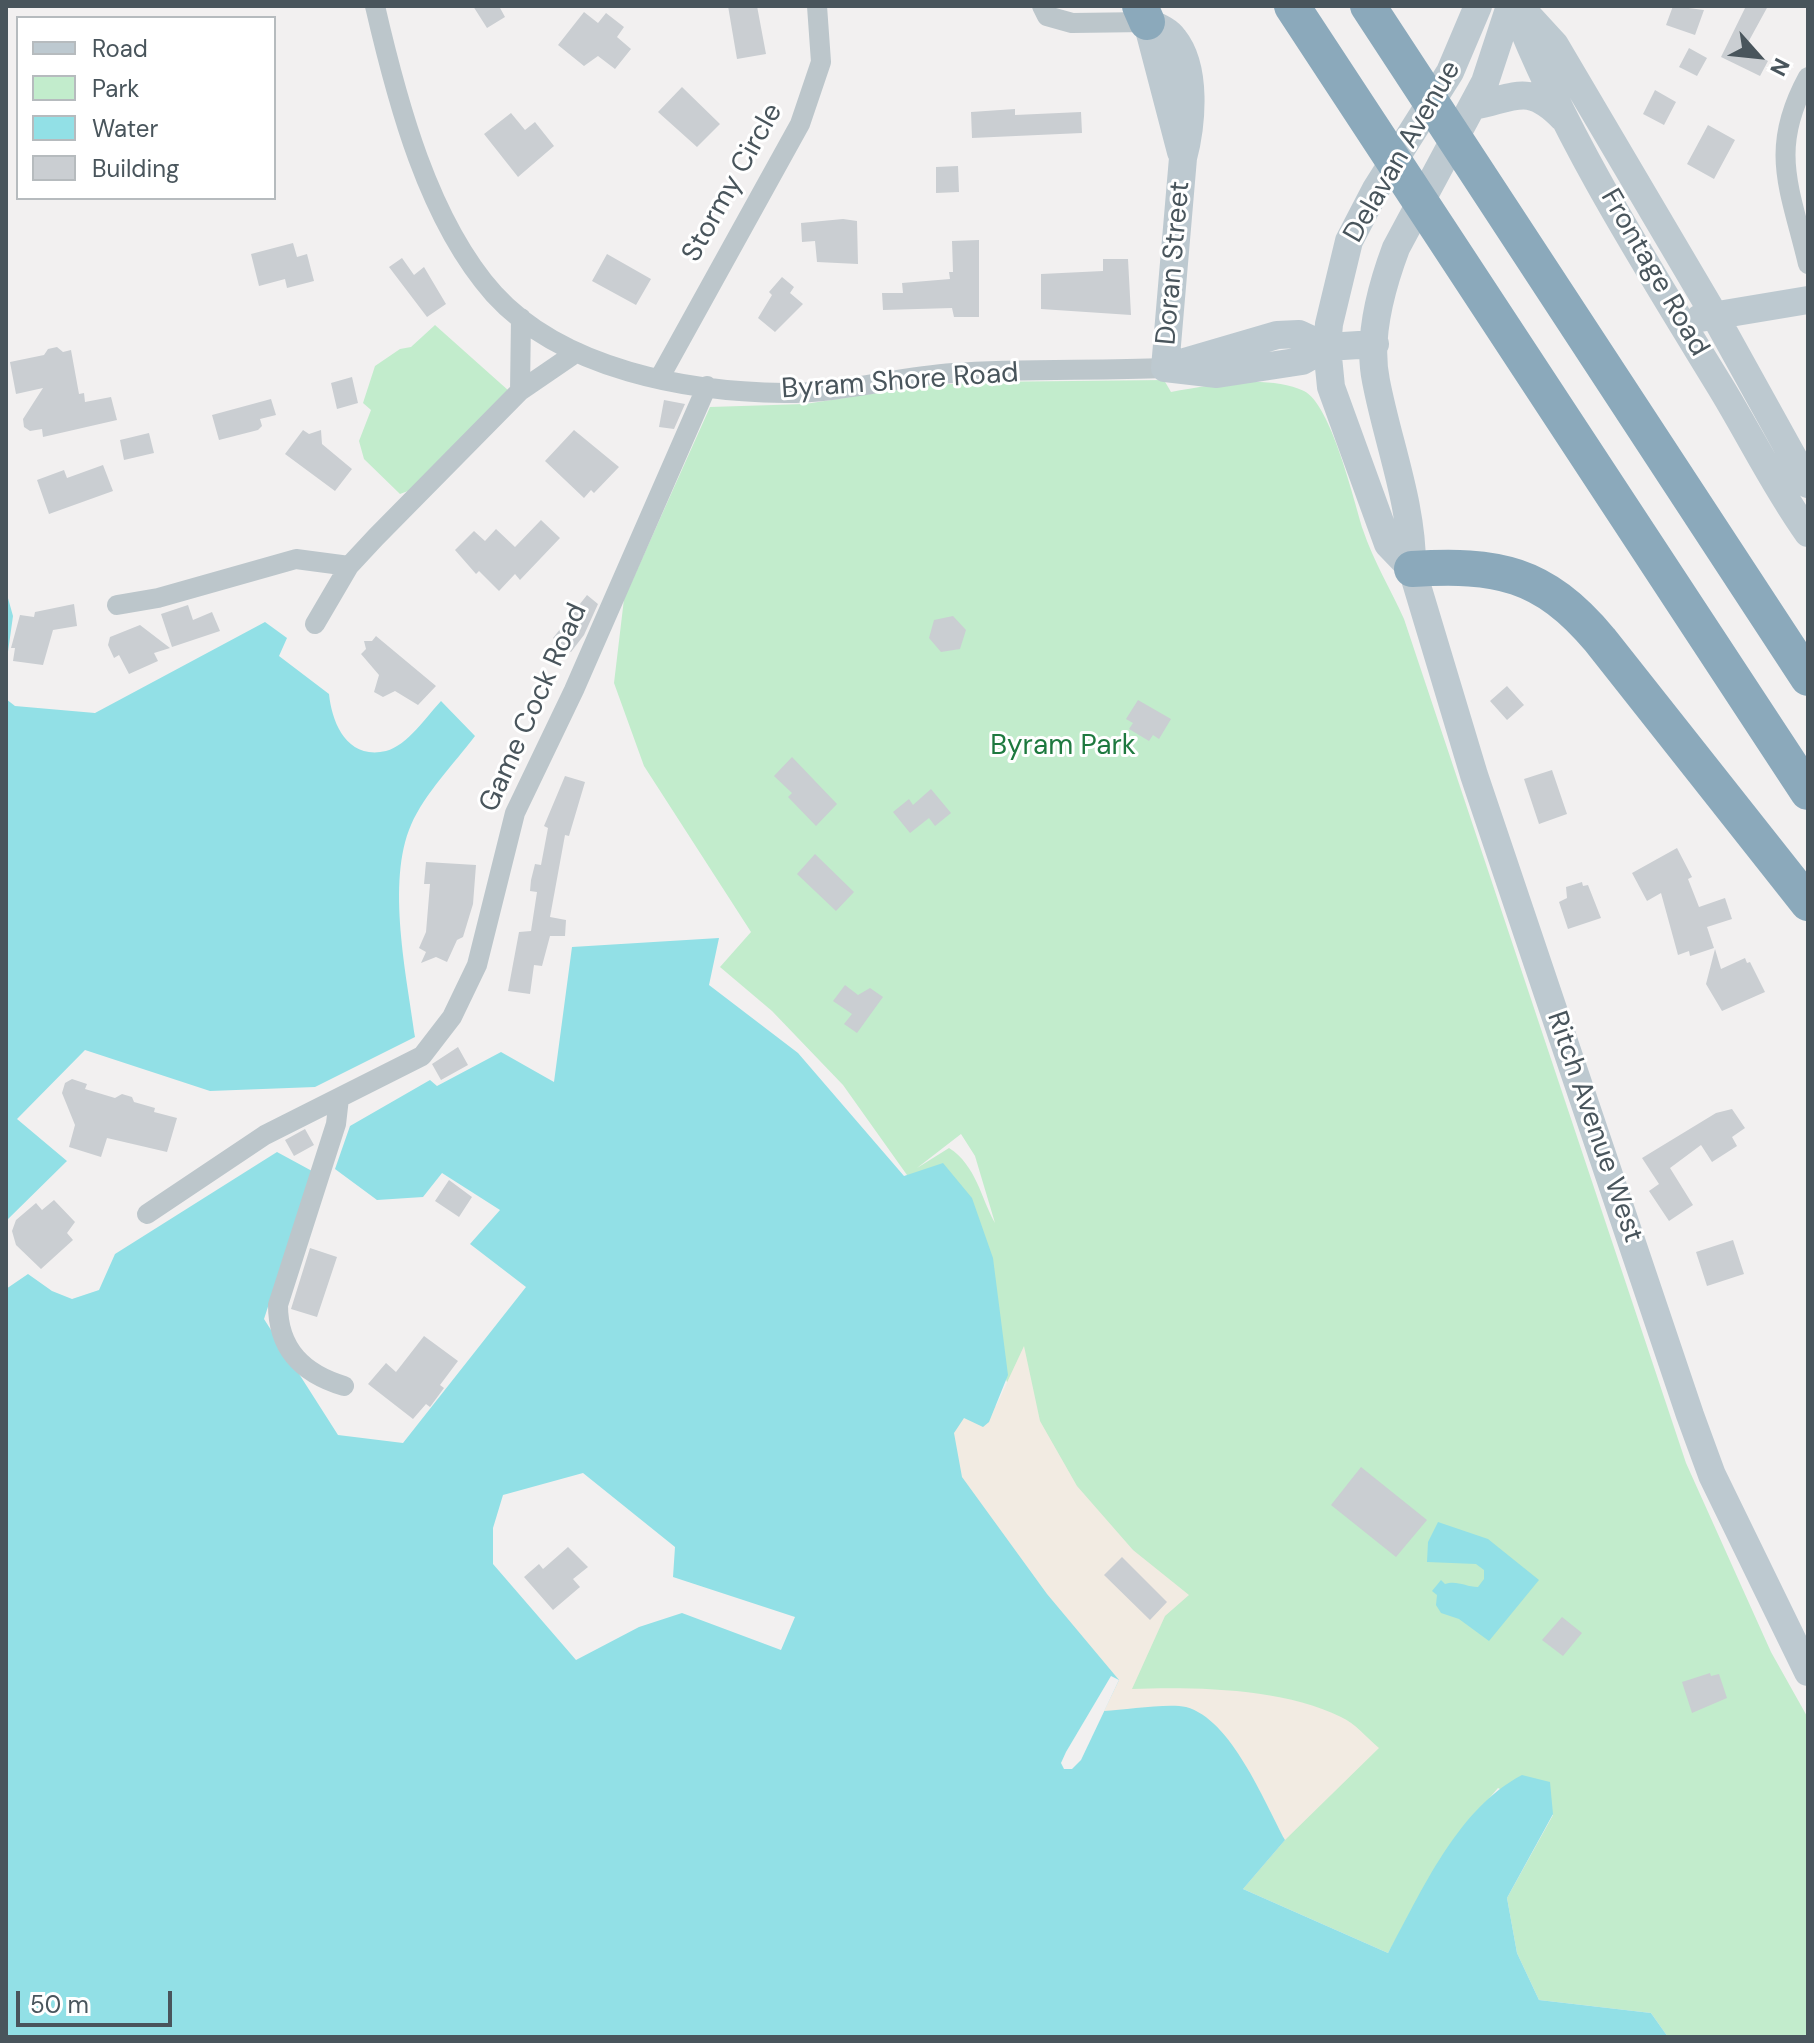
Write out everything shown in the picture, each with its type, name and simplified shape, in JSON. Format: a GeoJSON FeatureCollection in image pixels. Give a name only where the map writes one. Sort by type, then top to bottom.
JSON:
{"type":"FeatureCollection","features":[{"type":"Feature","properties":{"kind":"highway"},"geometry":{"type":"LineString","coordinates":[[1292,6],[1808,792]]}},
{"type":"Feature","properties":{"kind":"highway"},"geometry":{"type":"LineString","coordinates":[[1368,6],[1808,678]]}},
{"type":"Feature","properties":{"kind":"highway"},"geometry":{"type":"LineString","coordinates":[[1412,569],[1469,566],[1493,570],[1536,585],[1571,609],[1600,640],[1808,903]]}},
{"type":"Feature","properties":{"kind":"main road","name":"Delavan Avenue"},"geometry":{"type":"LineString","coordinates":[[1327,347],[1336,287],[1349,241],[1376,189],[1450,72],[1478,6]]}},
{"type":"Feature","properties":{"kind":"main road","name":"Delavan Avenue"},"geometry":{"type":"LineString","coordinates":[[1375,344],[1380,299],[1396,248],[1474,106],[1514,6]]}},
{"type":"Feature","properties":{"kind":"main road","name":"Frontage Road"},"geometry":{"type":"LineString","coordinates":[[1514,6],[1534,57],[1567,121],[1679,319],[1808,533]]}},
{"type":"Feature","properties":{"kind":"main road","name":"Frontage Road"},"geometry":{"type":"LineString","coordinates":[[1514,6],[1555,45],[1716,318],[1808,484]]}},
{"type":"Feature","properties":{"kind":"main road","name":"Doran Street"},"geometry":{"type":"LineString","coordinates":[[1144,14],[1183,158],[1165,368]]}},
{"type":"Feature","properties":{"kind":"main road"},"geometry":{"type":"LineString","coordinates":[[1474,106],[1505,96],[1528,95],[1550,105],[1567,121]]}},
{"type":"Feature","properties":{"kind":"main road"},"geometry":{"type":"LineString","coordinates":[[1679,319],[1716,318],[1808,300]]}},
{"type":"Feature","properties":{"kind":"main road","name":"Byram Shore Road"},"geometry":{"type":"LineString","coordinates":[[1165,368],[1277,335],[1299,334],[1327,347],[1375,344]]}},
{"type":"Feature","properties":{"kind":"main road","name":"Ritch Avenue West"},"geometry":{"type":"LineString","coordinates":[[1375,344],[1375,379],[1413,536],[1412,569],[1474,775],[1712,1475],[1808,1672]]}},
{"type":"Feature","properties":{"kind":"main road","name":"Ritch Avenue West"},"geometry":{"type":"LineString","coordinates":[[1327,347],[1331,387],[1388,544],[1412,569]]}},
{"type":"Feature","properties":{"kind":"street","name":"Byram Shore Road"},"geometry":{"type":"LineString","coordinates":[[375,6],[404,117],[445,216],[468,260],[494,294],[521,318],[577,352],[660,377],[707,386],[815,392],[953,373],[1165,368]]}},
{"type":"Feature","properties":{"kind":"street","name":"Stormy Circle"},"geometry":{"type":"LineString","coordinates":[[660,377],[800,124],[821,62],[817,6]]}},
{"type":"Feature","properties":{"kind":"street"},"geometry":{"type":"LineString","coordinates":[[1042,6],[1047,16],[1072,23],[1144,14]]}},
{"type":"Feature","properties":{"kind":"street"},"geometry":{"type":"LineString","coordinates":[[1808,77],[1789,114],[1784,162],[1808,264]]}},
{"type":"Feature","properties":{"kind":"street"},"geometry":{"type":"LineString","coordinates":[[520,391],[521,318]]}},
{"type":"Feature","properties":{"kind":"street"},"geometry":{"type":"LineString","coordinates":[[315,624],[349,566],[520,391],[577,352]]}},
{"type":"Feature","properties":{"kind":"street","name":"Game Cock Road"},"geometry":{"type":"LineString","coordinates":[[147,1214],[265,1135],[422,1056],[452,1017],[471,982],[515,813],[574,690],[707,386]]}},
{"type":"Feature","properties":{"kind":"street"},"geometry":{"type":"LineString","coordinates":[[117,605],[158,598],[296,559],[349,566]]}},
{"type":"Feature","properties":{"kind":"street"},"geometry":{"type":"LineString","coordinates":[[339,1098],[336,1124],[278,1305],[278,1323],[293,1355],[316,1377],[344,1386]]}},
{"type":"Feature","properties":{"kind":"green space"},"geometry":{"type":"Polygon","coordinates":[[[435,325],[509,391],[416,488],[400,494],[364,459],[359,441],[371,410],[363,403],[375,366],[400,349],[411,347],[435,325]]]}},
{"type":"Feature","properties":{"kind":"green space","name":"Byram Park"},"geometry":{"type":"Polygon","coordinates":[[[1164,380],[1171,392],[1238,382],[1273,383],[1304,391],[1323,414],[1340,454],[1367,541],[1404,619],[1686,1463],[1771,1652],[1808,1718],[1808,2037],[1668,2037],[1651,2013],[1539,2000],[1517,1953],[1507,1898],[1553,1815],[1498,1788],[1451,1843],[1388,1953],[1243,1889],[1104,1711],[1095,1655],[955,1221],[907,1175],[843,1085],[772,1011],[720,967],[751,932],[644,766],[614,683],[624,599],[710,407],[805,404],[923,386],[982,382],[1164,380]],[[961,1134],[917,1168],[949,1148],[966,1163],[995,1223],[975,1156],[961,1134]]]}},
{"type":"Feature","properties":{"kind":"sand"},"geometry":{"type":"Polygon","coordinates":[[[1024,1346],[1040,1421],[1077,1486],[1133,1550],[1189,1595],[1165,1616],[1132,1689],[1211,1689],[1292,1700],[1318,1707],[1346,1720],[1379,1748],[1285,1840],[1243,1889],[1154,1781],[928,1482],[950,1402],[996,1406],[1024,1346]]]}},
{"type":"Feature","properties":{"kind":"water"},"geometry":{"type":"Polygon","coordinates":[[[6,591],[13,616],[6,666],[6,591]]]}},
{"type":"Feature","properties":{"kind":"water"},"geometry":{"type":"Polygon","coordinates":[[[265,622],[287,638],[279,656],[329,694],[338,727],[352,745],[361,750],[372,752],[394,748],[409,737],[441,701],[475,736],[424,802],[411,825],[404,848],[399,901],[415,1037],[315,1087],[210,1091],[85,1050],[17,1119],[67,1161],[6,1221],[6,699],[15,706],[95,713],[265,622]]]}},
{"type":"Feature","properties":{"kind":"water"},"geometry":{"type":"Polygon","coordinates":[[[719,938],[709,985],[798,1053],[904,1176],[943,1163],[972,1198],[993,1258],[1008,1375],[989,1422],[983,1427],[964,1418],[954,1433],[962,1477],[1047,1594],[1119,1680],[1104,1711],[1186,1707],[1218,1727],[1232,1744],[1285,1840],[1243,1889],[1388,1953],[1428,1878],[1478,1808],[1522,1775],[1550,1782],[1553,1814],[1507,1898],[1517,1953],[1539,2000],[1651,2013],[1668,2037],[6,2037],[6,1289],[28,1274],[52,1291],[72,1299],[99,1290],[115,1254],[277,1152],[312,1171],[264,1319],[338,1435],[403,1443],[526,1287],[470,1244],[500,1210],[442,1173],[423,1197],[377,1200],[335,1169],[350,1126],[430,1080],[437,1086],[501,1052],[554,1082],[572,947],[719,938]],[[583,1473],[503,1495],[493,1528],[493,1564],[576,1660],[639,1627],[682,1613],[781,1650],[795,1617],[673,1577],[675,1547],[583,1473]]]}},
{"type":"Feature","properties":{"kind":"water"},"geometry":{"type":"Polygon","coordinates":[[[1438,1522],[1488,1539],[1539,1580],[1489,1641],[1459,1619],[1441,1613],[1436,1605],[1437,1595],[1432,1591],[1441,1580],[1445,1584],[1478,1587],[1484,1579],[1484,1570],[1476,1564],[1427,1562],[1428,1542],[1438,1522]]]}},
{"type":"Feature","properties":{"kind":"pier"},"geometry":{"type":"Polygon","coordinates":[[[1111,1676],[1119,1680],[1081,1760],[1072,1769],[1064,1769],[1061,1763],[1066,1752],[1111,1676]]]}},
{"type":"Feature","properties":{"kind":"building"},"geometry":{"type":"Polygon","coordinates":[[[473,6],[499,6],[505,17],[487,28],[473,6]]]}},
{"type":"Feature","properties":{"kind":"building"},"geometry":{"type":"Polygon","coordinates":[[[728,6],[757,6],[766,54],[737,59],[728,6]]]}},
{"type":"Feature","properties":{"kind":"building"},"geometry":{"type":"Polygon","coordinates":[[[1673,6],[1704,10],[1695,35],[1666,25],[1673,6]]]}},
{"type":"Feature","properties":{"kind":"building"},"geometry":{"type":"Polygon","coordinates":[[[1746,6],[1768,6],[1745,48],[1768,61],[1760,76],[1721,57],[1746,6]]]}},
{"type":"Feature","properties":{"kind":"building"},"geometry":{"type":"Polygon","coordinates":[[[584,12],[598,23],[606,13],[624,27],[617,37],[631,49],[615,69],[598,56],[584,66],[558,45],[584,12]]]}},
{"type":"Feature","properties":{"kind":"building"},"geometry":{"type":"Polygon","coordinates":[[[1689,48],[1707,58],[1697,76],[1679,67],[1689,48]]]}},
{"type":"Feature","properties":{"kind":"building"},"geometry":{"type":"Polygon","coordinates":[[[682,87],[720,124],[697,147],[658,112],[682,87]]]}},
{"type":"Feature","properties":{"kind":"building"},"geometry":{"type":"Polygon","coordinates":[[[1655,90],[1676,102],[1664,125],[1643,114],[1655,90]]]}},
{"type":"Feature","properties":{"kind":"building"},"geometry":{"type":"Polygon","coordinates":[[[1015,109],[1015,115],[1081,112],[1082,133],[972,138],[971,112],[1015,109]]]}},
{"type":"Feature","properties":{"kind":"building"},"geometry":{"type":"Polygon","coordinates":[[[511,113],[525,130],[535,122],[554,146],[518,177],[484,134],[511,113]]]}},
{"type":"Feature","properties":{"kind":"building"},"geometry":{"type":"Polygon","coordinates":[[[1708,125],[1735,140],[1714,179],[1687,164],[1708,125]]]}},
{"type":"Feature","properties":{"kind":"building"},"geometry":{"type":"Polygon","coordinates":[[[958,166],[959,192],[936,193],[936,167],[958,166]]]}},
{"type":"Feature","properties":{"kind":"building"},"geometry":{"type":"Polygon","coordinates":[[[843,219],[857,221],[858,264],[817,262],[815,241],[802,242],[801,223],[843,219]]]}},
{"type":"Feature","properties":{"kind":"building"},"geometry":{"type":"Polygon","coordinates":[[[979,240],[979,317],[954,317],[952,308],[883,310],[882,293],[903,293],[902,283],[950,279],[949,272],[953,272],[952,241],[979,240]]]}},
{"type":"Feature","properties":{"kind":"building"},"geometry":{"type":"Polygon","coordinates":[[[293,243],[297,257],[307,254],[314,281],[287,288],[285,279],[259,286],[251,254],[293,243]]]}},
{"type":"Feature","properties":{"kind":"building"},"geometry":{"type":"Polygon","coordinates":[[[607,254],[651,279],[636,305],[592,281],[607,254]]]}},
{"type":"Feature","properties":{"kind":"building"},"geometry":{"type":"Polygon","coordinates":[[[402,258],[414,275],[424,267],[446,304],[427,317],[389,267],[402,258]]]}},
{"type":"Feature","properties":{"kind":"building"},"geometry":{"type":"Polygon","coordinates":[[[1103,259],[1128,259],[1131,315],[1041,309],[1041,274],[1103,271],[1103,259]]]}},
{"type":"Feature","properties":{"kind":"building"},"geometry":{"type":"Polygon","coordinates":[[[782,277],[794,287],[790,293],[803,304],[775,332],[758,318],[772,295],[769,292],[782,277]]]}},
{"type":"Feature","properties":{"kind":"building"},"geometry":{"type":"Polygon","coordinates":[[[57,347],[63,352],[71,350],[79,394],[84,393],[85,402],[111,397],[117,420],[43,437],[42,429],[30,431],[24,427],[23,419],[43,388],[16,394],[10,362],[44,355],[48,349],[57,347]]]}},
{"type":"Feature","properties":{"kind":"building"},"geometry":{"type":"Polygon","coordinates":[[[352,377],[358,403],[337,409],[331,383],[352,377]]]}},
{"type":"Feature","properties":{"kind":"building"},"geometry":{"type":"Polygon","coordinates":[[[271,399],[276,415],[260,419],[262,426],[258,430],[219,440],[212,415],[271,399]]]}},
{"type":"Feature","properties":{"kind":"building"},"geometry":{"type":"Polygon","coordinates":[[[664,400],[685,404],[674,429],[659,427],[664,400]]]}},
{"type":"Feature","properties":{"kind":"building"},"geometry":{"type":"Polygon","coordinates":[[[303,430],[309,434],[321,430],[322,444],[352,469],[335,491],[285,454],[303,430]]]}},
{"type":"Feature","properties":{"kind":"building"},"geometry":{"type":"Polygon","coordinates":[[[574,430],[619,467],[594,493],[591,490],[584,498],[545,461],[574,430]]]}},
{"type":"Feature","properties":{"kind":"building"},"geometry":{"type":"Polygon","coordinates":[[[149,433],[154,453],[124,460],[120,440],[149,433]]]}},
{"type":"Feature","properties":{"kind":"building"},"geometry":{"type":"Polygon","coordinates":[[[103,465],[113,491],[49,514],[37,480],[64,470],[67,478],[103,465]]]}},
{"type":"Feature","properties":{"kind":"building"},"geometry":{"type":"Polygon","coordinates":[[[541,520],[560,538],[520,580],[515,574],[499,591],[479,571],[476,574],[455,550],[474,531],[485,541],[496,529],[515,547],[541,520]]]}},
{"type":"Feature","properties":{"kind":"building"},"geometry":{"type":"Polygon","coordinates":[[[587,595],[598,604],[584,635],[571,652],[553,638],[587,595]]]}},
{"type":"Feature","properties":{"kind":"building"},"geometry":{"type":"Polygon","coordinates":[[[74,604],[77,626],[53,630],[43,665],[13,661],[15,648],[11,648],[20,615],[34,617],[35,612],[74,604]]]}},
{"type":"Feature","properties":{"kind":"building"},"geometry":{"type":"Polygon","coordinates":[[[188,605],[193,620],[212,612],[220,631],[172,647],[161,614],[188,605]]]}},
{"type":"Feature","properties":{"kind":"building"},"geometry":{"type":"Polygon","coordinates":[[[953,616],[966,630],[960,649],[941,652],[929,638],[934,620],[953,616]]]}},
{"type":"Feature","properties":{"kind":"building"},"geometry":{"type":"Polygon","coordinates":[[[140,625],[170,648],[154,653],[158,661],[129,674],[119,655],[114,658],[108,645],[110,637],[140,625]]]}},
{"type":"Feature","properties":{"kind":"building"},"geometry":{"type":"Polygon","coordinates":[[[376,636],[436,686],[418,705],[395,691],[383,697],[374,692],[379,675],[361,654],[366,649],[364,641],[372,641],[376,636]]]}},
{"type":"Feature","properties":{"kind":"building"},"geometry":{"type":"Polygon","coordinates":[[[1507,686],[1524,705],[1507,720],[1490,701],[1507,686]]]}},
{"type":"Feature","properties":{"kind":"building"},"geometry":{"type":"Polygon","coordinates":[[[1138,700],[1171,719],[1159,739],[1153,735],[1149,741],[1129,729],[1133,723],[1126,719],[1138,700]]]}},
{"type":"Feature","properties":{"kind":"building"},"geometry":{"type":"Polygon","coordinates":[[[792,757],[837,804],[816,826],[788,797],[792,793],[774,776],[792,757]]]}},
{"type":"Feature","properties":{"kind":"building"},"geometry":{"type":"Polygon","coordinates":[[[1552,770],[1567,814],[1539,824],[1524,779],[1552,770]]]}},
{"type":"Feature","properties":{"kind":"building"},"geometry":{"type":"Polygon","coordinates":[[[565,776],[585,782],[569,836],[565,835],[550,917],[566,920],[565,936],[550,936],[542,966],[534,965],[530,994],[508,991],[519,932],[531,931],[537,892],[530,891],[531,880],[535,864],[541,865],[548,828],[544,826],[565,776]]]}},
{"type":"Feature","properties":{"kind":"building"},"geometry":{"type":"Polygon","coordinates":[[[931,789],[951,813],[935,826],[929,818],[910,833],[893,812],[909,799],[913,805],[931,789]]]}},
{"type":"Feature","properties":{"kind":"building"},"geometry":{"type":"Polygon","coordinates":[[[1677,848],[1692,877],[1688,879],[1699,907],[1725,898],[1732,919],[1707,927],[1714,948],[1690,956],[1689,951],[1678,955],[1661,893],[1647,901],[1632,873],[1677,848]]]}},
{"type":"Feature","properties":{"kind":"building"},"geometry":{"type":"Polygon","coordinates":[[[815,854],[854,892],[836,911],[797,874],[815,854]]]}},
{"type":"Feature","properties":{"kind":"building"},"geometry":{"type":"Polygon","coordinates":[[[426,862],[476,865],[473,904],[463,937],[457,940],[447,962],[436,957],[421,963],[426,952],[419,948],[426,932],[430,884],[424,884],[426,862]]]}},
{"type":"Feature","properties":{"kind":"building"},"geometry":{"type":"Polygon","coordinates":[[[1582,882],[1583,886],[1588,885],[1601,918],[1568,929],[1559,902],[1567,898],[1566,887],[1582,882]]]}},
{"type":"Feature","properties":{"kind":"building"},"geometry":{"type":"Polygon","coordinates":[[[1715,949],[1721,969],[1745,958],[1747,963],[1750,962],[1765,992],[1722,1011],[1706,984],[1715,949]]]}},
{"type":"Feature","properties":{"kind":"building"},"geometry":{"type":"Polygon","coordinates":[[[845,985],[858,995],[870,988],[883,997],[857,1033],[844,1024],[852,1014],[833,1001],[845,985]]]}},
{"type":"Feature","properties":{"kind":"building"},"geometry":{"type":"Polygon","coordinates":[[[458,1047],[468,1065],[441,1080],[432,1064],[458,1047]]]}},
{"type":"Feature","properties":{"kind":"building"},"geometry":{"type":"Polygon","coordinates":[[[72,1079],[87,1084],[85,1089],[115,1098],[122,1094],[132,1097],[134,1102],[155,1108],[154,1112],[177,1118],[167,1152],[107,1138],[101,1157],[69,1147],[75,1125],[62,1093],[65,1083],[72,1079]]]}},
{"type":"Feature","properties":{"kind":"building"},"geometry":{"type":"Polygon","coordinates":[[[1732,1109],[1745,1128],[1732,1137],[1737,1146],[1712,1162],[1701,1145],[1670,1168],[1693,1205],[1669,1221],[1649,1191],[1659,1184],[1642,1158],[1716,1113],[1732,1109]]]}},
{"type":"Feature","properties":{"kind":"building"},"geometry":{"type":"Polygon","coordinates":[[[305,1129],[314,1145],[294,1156],[285,1140],[305,1129]]]}},
{"type":"Feature","properties":{"kind":"building"},"geometry":{"type":"Polygon","coordinates":[[[449,1180],[472,1197],[459,1217],[435,1201],[449,1180]]]}},
{"type":"Feature","properties":{"kind":"building"},"geometry":{"type":"Polygon","coordinates":[[[54,1200],[75,1222],[67,1233],[73,1240],[41,1269],[16,1245],[12,1231],[16,1220],[36,1203],[42,1210],[54,1200]]]}},
{"type":"Feature","properties":{"kind":"building"},"geometry":{"type":"Polygon","coordinates":[[[1733,1240],[1744,1274],[1707,1286],[1696,1252],[1733,1240]]]}},
{"type":"Feature","properties":{"kind":"building"},"geometry":{"type":"Polygon","coordinates":[[[310,1248],[337,1257],[317,1317],[291,1309],[310,1248]]]}},
{"type":"Feature","properties":{"kind":"building"},"geometry":{"type":"Polygon","coordinates":[[[424,1336],[458,1361],[440,1385],[444,1388],[430,1407],[426,1404],[413,1419],[368,1384],[386,1363],[396,1372],[424,1336]]]}},
{"type":"Feature","properties":{"kind":"building"},"geometry":{"type":"Polygon","coordinates":[[[1361,1467],[1427,1520],[1396,1557],[1331,1505],[1361,1467]]]}},
{"type":"Feature","properties":{"kind":"building"},"geometry":{"type":"Polygon","coordinates":[[[568,1547],[588,1567],[573,1579],[580,1587],[553,1610],[524,1577],[539,1564],[543,1569],[568,1547]]]}},
{"type":"Feature","properties":{"kind":"building"},"geometry":{"type":"Polygon","coordinates":[[[1122,1557],[1167,1602],[1150,1620],[1104,1575],[1122,1557]]]}},
{"type":"Feature","properties":{"kind":"building"},"geometry":{"type":"Polygon","coordinates":[[[1562,1617],[1582,1633],[1563,1656],[1542,1640],[1562,1617]]]}},
{"type":"Feature","properties":{"kind":"building"},"geometry":{"type":"Polygon","coordinates":[[[1710,1673],[1711,1676],[1719,1674],[1727,1698],[1692,1713],[1682,1682],[1710,1673]]]}}]}
